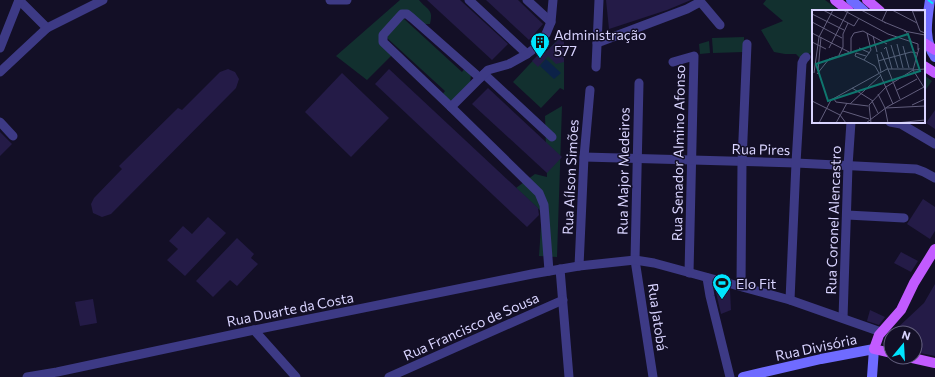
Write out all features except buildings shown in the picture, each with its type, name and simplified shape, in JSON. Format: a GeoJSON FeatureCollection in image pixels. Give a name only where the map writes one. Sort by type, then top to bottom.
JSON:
{"type":"FeatureCollection","features":[{"type":"Feature","properties":{"kind":"main road"},"geometry":{"type":"LineString","coordinates":[[835,0],[848,10]]}},
{"type":"Feature","properties":{"kind":"main road"},"geometry":{"type":"LineString","coordinates":[[925,44],[935,50]]}},
{"type":"Feature","properties":{"kind":"main road"},"geometry":{"type":"LineString","coordinates":[[925,67],[935,73]]}},
{"type":"Feature","properties":{"kind":"main road","name":"Rua Divisória"},"geometry":{"type":"LineString","coordinates":[[874,349],[881,332],[901,310],[914,283],[935,249]]}},
{"type":"Feature","properties":{"kind":"main road"},"geometry":{"type":"LineString","coordinates":[[874,349],[883,351]]}},
{"type":"Feature","properties":{"kind":"main road"},"geometry":{"type":"LineString","coordinates":[[923,361],[935,364]]}},
{"type":"Feature","properties":{"kind":"street"},"geometry":{"type":"LineString","coordinates":[[0,48],[19,0],[47,28]]}},
{"type":"Feature","properties":{"kind":"street"},"geometry":{"type":"LineString","coordinates":[[0,72],[47,28],[102,0]]}},
{"type":"Feature","properties":{"kind":"street"},"geometry":{"type":"LineString","coordinates":[[330,0],[347,0]]}},
{"type":"Feature","properties":{"kind":"street"},"geometry":{"type":"LineString","coordinates":[[469,0],[527,54]]}},
{"type":"Feature","properties":{"kind":"street"},"geometry":{"type":"LineString","coordinates":[[527,0],[551,22]]}},
{"type":"Feature","properties":{"kind":"street"},"geometry":{"type":"LineString","coordinates":[[452,107],[482,76],[492,68],[509,64],[527,54],[542,40],[551,22],[553,0]]}},
{"type":"Feature","properties":{"kind":"street"},"geometry":{"type":"LineString","coordinates":[[596,67],[599,0]]}},
{"type":"Feature","properties":{"kind":"street"},"geometry":{"type":"LineString","coordinates":[[851,0],[872,8]]}},
{"type":"Feature","properties":{"kind":"street"},"geometry":{"type":"LineString","coordinates":[[930,0],[925,24],[927,39],[935,57]]}},
{"type":"Feature","properties":{"kind":"street"},"geometry":{"type":"LineString","coordinates":[[597,43],[687,9],[699,1],[720,25]]}},
{"type":"Feature","properties":{"kind":"street"},"geometry":{"type":"LineString","coordinates":[[549,271],[544,205],[539,192],[383,42],[383,35],[402,14],[407,14],[482,76],[552,137]]}},
{"type":"Feature","properties":{"kind":"street"},"geometry":{"type":"LineString","coordinates":[[741,286],[742,162],[747,44]]}},
{"type":"Feature","properties":{"kind":"street","name":"Rua Senador Almino Afonso"},"geometry":{"type":"LineString","coordinates":[[673,62],[694,56],[689,273]]}},
{"type":"Feature","properties":{"kind":"street"},"geometry":{"type":"LineString","coordinates":[[790,300],[802,63],[806,56]]}},
{"type":"Feature","properties":{"kind":"street","name":"Rua Major Medeiros"},"geometry":{"type":"LineString","coordinates":[[635,260],[639,82]]}},
{"type":"Feature","properties":{"kind":"street","name":"Rua Aílson Simões"},"geometry":{"type":"LineString","coordinates":[[579,266],[584,157],[590,90]]}},
{"type":"Feature","properties":{"kind":"street"},"geometry":{"type":"LineString","coordinates":[[0,122],[13,136]]}},
{"type":"Feature","properties":{"kind":"street","name":"Rua Coronel Alencastro"},"geometry":{"type":"LineString","coordinates":[[843,318],[851,123]]}},
{"type":"Feature","properties":{"kind":"street"},"geometry":{"type":"LineString","coordinates":[[896,123],[901,124],[935,144]]}},
{"type":"Feature","properties":{"kind":"street","name":"Rua Pires"},"geometry":{"type":"LineString","coordinates":[[584,157],[638,160],[796,163],[916,169],[935,178]]}},
{"type":"Feature","properties":{"kind":"street"},"geometry":{"type":"LineString","coordinates":[[847,215],[904,218]]}},
{"type":"Feature","properties":{"kind":"street","name":"Rua Duarte da Costa"},"geometry":{"type":"LineString","coordinates":[[27,377],[58,375],[254,330],[549,271],[635,260],[650,262],[790,300],[881,332]]}},
{"type":"Feature","properties":{"kind":"street","name":"Rua Jatobá"},"geometry":{"type":"LineString","coordinates":[[635,260],[653,377]]}},
{"type":"Feature","properties":{"kind":"street"},"geometry":{"type":"LineString","coordinates":[[560,269],[569,377]]}},
{"type":"Feature","properties":{"kind":"street"},"geometry":{"type":"LineString","coordinates":[[707,278],[730,377]]}},
{"type":"Feature","properties":{"kind":"street","name":"Rua Francisco de Sousa"},"geometry":{"type":"LineString","coordinates":[[389,377],[563,300]]}},
{"type":"Feature","properties":{"kind":"street"},"geometry":{"type":"LineString","coordinates":[[254,330],[296,377]]}},
{"type":"Feature","properties":{"kind":"street"},"geometry":{"type":"LineString","coordinates":[[872,377],[874,349]]}},
{"type":"Feature","properties":{"kind":"street","name":"Rua Divisória"},"geometry":{"type":"LineString","coordinates":[[743,377],[828,357],[874,349]]}},
{"type":"Feature","properties":{"kind":"green space"},"geometry":{"type":"Polygon","coordinates":[[[400,0],[419,0],[430,12],[430,24],[421,24],[407,11],[383,35],[394,53],[367,80],[336,56],[400,0]]]}},
{"type":"Feature","properties":{"kind":"green space"},"geometry":{"type":"Polygon","coordinates":[[[766,0],[825,0],[839,10],[812,10],[812,52],[801,59],[796,54],[774,52],[761,30],[783,21],[763,4],[766,0]]]}},
{"type":"Feature","properties":{"kind":"green space"},"geometry":{"type":"Polygon","coordinates":[[[403,18],[462,72],[465,68],[471,74],[470,85],[453,101],[448,100],[442,95],[445,91],[386,37],[403,18]]]}},
{"type":"Feature","properties":{"kind":"green space"},"geometry":{"type":"Polygon","coordinates":[[[560,37],[564,42],[564,90],[560,88],[541,108],[513,82],[542,51],[545,53],[560,37]]]}},
{"type":"Feature","properties":{"kind":"green space"},"geometry":{"type":"Polygon","coordinates":[[[744,37],[744,52],[713,53],[712,38],[744,37]]]}},
{"type":"Feature","properties":{"kind":"green space"},"geometry":{"type":"Polygon","coordinates":[[[709,41],[710,53],[700,54],[699,44],[709,41]]]}},
{"type":"Feature","properties":{"kind":"green space"},"geometry":{"type":"Polygon","coordinates":[[[925,76],[932,81],[925,91],[925,76]]]}},
{"type":"Feature","properties":{"kind":"green space"},"geometry":{"type":"Polygon","coordinates":[[[562,106],[557,257],[539,256],[542,212],[516,188],[535,174],[547,177],[545,116],[562,106]]]}},
{"type":"Feature","properties":{"kind":"water"},"geometry":{"type":"Polygon","coordinates":[[[546,59],[561,73],[554,79],[540,66],[546,59]]]}},
{"type":"Feature","properties":{"kind":"railway"},"geometry":{"type":"LineString","coordinates":[[928,0],[935,5]]}},
{"type":"Feature","properties":{"kind":"place","name":"Administração 577"},"geometry":{"type":"Point","coordinates":[540,59]}},
{"type":"Feature","properties":{"kind":"place","name":"Elo Fit"},"geometry":{"type":"Point","coordinates":[722,300]}}]}
